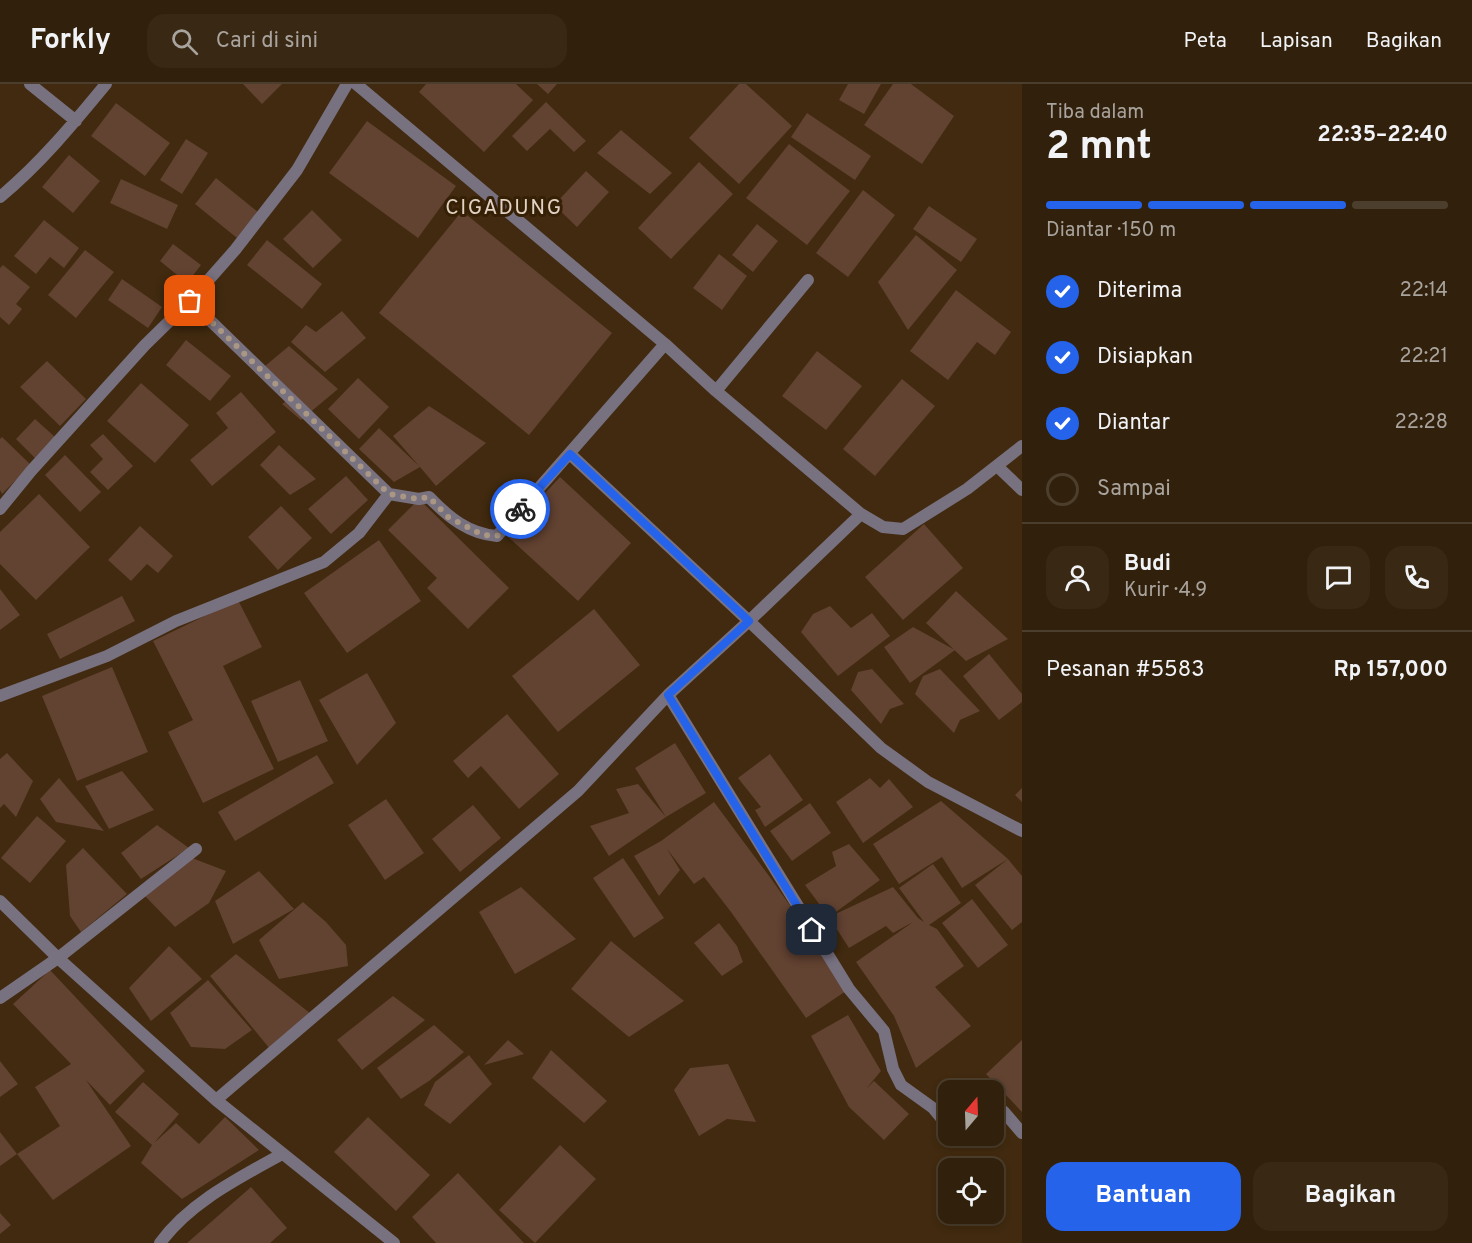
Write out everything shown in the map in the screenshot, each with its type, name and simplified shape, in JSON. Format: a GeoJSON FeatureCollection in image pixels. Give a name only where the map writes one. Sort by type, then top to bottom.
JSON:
{"type":"FeatureCollection","features":[{"type":"Feature","properties":{"kind":"street"},"geometry":{"type":"LineString","coordinates":[[30,84],[75,122]]}},
{"type":"Feature","properties":{"kind":"street"},"geometry":{"type":"LineString","coordinates":[[0,197],[22,179],[75,122],[106,84]]}},
{"type":"Feature","properties":{"kind":"street"},"geometry":{"type":"LineString","coordinates":[[0,509],[31,471],[145,345],[190,301],[235,249],[297,170],[347,84]]}},
{"type":"Feature","properties":{"kind":"street"},"geometry":{"type":"LineString","coordinates":[[356,84],[665,344],[716,391],[861,514],[883,527],[903,529],[967,489],[1022,446]]}},
{"type":"Feature","properties":{"kind":"street"},"geometry":{"type":"LineString","coordinates":[[716,391],[808,280]]}},
{"type":"Feature","properties":{"kind":"street"},"geometry":{"type":"LineString","coordinates":[[190,301],[389,494],[418,499],[429,497],[448,517],[483,535],[497,536],[665,344]]}},
{"type":"Feature","properties":{"kind":"street"},"geometry":{"type":"LineString","coordinates":[[570,454],[881,748],[928,782],[1022,831]]}},
{"type":"Feature","properties":{"kind":"street"},"geometry":{"type":"LineString","coordinates":[[997,466],[1022,490]]}},
{"type":"Feature","properties":{"kind":"street"},"geometry":{"type":"LineString","coordinates":[[0,696],[107,656],[176,621],[324,562],[359,533],[389,494]]}},
{"type":"Feature","properties":{"kind":"street"},"geometry":{"type":"LineString","coordinates":[[216,1100],[578,791],[668,695],[861,514]]}},
{"type":"Feature","properties":{"kind":"street"},"geometry":{"type":"LineString","coordinates":[[668,695],[849,989],[884,1031],[892,1069],[902,1085],[938,1114]]}},
{"type":"Feature","properties":{"kind":"street"},"geometry":{"type":"LineString","coordinates":[[0,998],[58,958],[196,849]]}},
{"type":"Feature","properties":{"kind":"street"},"geometry":{"type":"LineString","coordinates":[[0,901],[58,958],[216,1100],[394,1243]]}},
{"type":"Feature","properties":{"kind":"street"},"geometry":{"type":"LineString","coordinates":[[1004,1112],[1022,1133]]}},
{"type":"Feature","properties":{"kind":"street"},"geometry":{"type":"LineString","coordinates":[[160,1243],[168,1232],[194,1209],[233,1182],[282,1154]]}},
{"type":"Feature","properties":{"kind":"building"},"geometry":{"type":"Polygon","coordinates":[[[243,84],[282,84],[262,104],[243,84]]]}},
{"type":"Feature","properties":{"kind":"building"},"geometry":{"type":"Polygon","coordinates":[[[426,84],[516,84],[533,100],[484,152],[419,92],[426,84]]]}},
{"type":"Feature","properties":{"kind":"building"},"geometry":{"type":"Polygon","coordinates":[[[537,84],[557,84],[548,94],[537,84]]]}},
{"type":"Feature","properties":{"kind":"building"},"geometry":{"type":"Polygon","coordinates":[[[739,84],[746,84],[792,126],[739,184],[689,138],[739,84]]]}},
{"type":"Feature","properties":{"kind":"building"},"geometry":{"type":"Polygon","coordinates":[[[848,84],[881,84],[864,114],[839,100],[848,84]]]}},
{"type":"Feature","properties":{"kind":"building"},"geometry":{"type":"Polygon","coordinates":[[[893,84],[911,84],[954,116],[922,164],[864,125],[893,84]]]}},
{"type":"Feature","properties":{"kind":"building"},"geometry":{"type":"Polygon","coordinates":[[[546,102],[586,141],[574,152],[550,129],[527,151],[512,136],[546,102]]]}},
{"type":"Feature","properties":{"kind":"building"},"geometry":{"type":"Polygon","coordinates":[[[116,103],[170,143],[145,176],[91,136],[116,103]]]}},
{"type":"Feature","properties":{"kind":"building"},"geometry":{"type":"Polygon","coordinates":[[[807,113],[871,156],[855,180],[791,137],[807,113]]]}},
{"type":"Feature","properties":{"kind":"building"},"geometry":{"type":"Polygon","coordinates":[[[367,121],[456,186],[418,238],[329,173],[367,121]]]}},
{"type":"Feature","properties":{"kind":"building"},"geometry":{"type":"Polygon","coordinates":[[[621,130],[672,173],[650,194],[597,153],[621,130]]]}},
{"type":"Feature","properties":{"kind":"building"},"geometry":{"type":"Polygon","coordinates":[[[186,139],[208,153],[182,194],[160,180],[186,139]]]}},
{"type":"Feature","properties":{"kind":"building"},"geometry":{"type":"Polygon","coordinates":[[[789,144],[850,191],[807,245],[746,198],[789,144]]]}},
{"type":"Feature","properties":{"kind":"building"},"geometry":{"type":"Polygon","coordinates":[[[69,155],[100,181],[73,213],[42,187],[69,155]]]}},
{"type":"Feature","properties":{"kind":"building"},"geometry":{"type":"Polygon","coordinates":[[[699,162],[733,194],[671,259],[638,228],[699,162]]]}},
{"type":"Feature","properties":{"kind":"building"},"geometry":{"type":"Polygon","coordinates":[[[586,171],[609,192],[577,227],[554,205],[586,171]]]}},
{"type":"Feature","properties":{"kind":"building"},"geometry":{"type":"Polygon","coordinates":[[[216,178],[258,212],[237,238],[195,204],[216,178]]]}},
{"type":"Feature","properties":{"kind":"building"},"geometry":{"type":"Polygon","coordinates":[[[121,179],[178,205],[167,229],[110,203],[121,179]]]}},
{"type":"Feature","properties":{"kind":"building"},"geometry":{"type":"Polygon","coordinates":[[[863,190],[895,215],[848,277],[816,253],[863,190]]]}},
{"type":"Feature","properties":{"kind":"building"},"geometry":{"type":"Polygon","coordinates":[[[929,206],[977,239],[961,262],[913,229],[929,206]]]}},
{"type":"Feature","properties":{"kind":"building"},"geometry":{"type":"Polygon","coordinates":[[[312,210],[342,240],[313,268],[283,239],[312,210]]]}},
{"type":"Feature","properties":{"kind":"building"},"geometry":{"type":"Polygon","coordinates":[[[462,211],[612,333],[529,435],[379,313],[462,211]]]}},
{"type":"Feature","properties":{"kind":"building"},"geometry":{"type":"Polygon","coordinates":[[[44,220],[79,248],[64,268],[50,257],[36,274],[14,256],[44,220]]]}},
{"type":"Feature","properties":{"kind":"building"},"geometry":{"type":"Polygon","coordinates":[[[757,224],[778,241],[753,272],[732,255],[757,224]]]}},
{"type":"Feature","properties":{"kind":"building"},"geometry":{"type":"Polygon","coordinates":[[[916,235],[957,270],[908,330],[878,282],[916,235]]]}},
{"type":"Feature","properties":{"kind":"building"},"geometry":{"type":"Polygon","coordinates":[[[267,240],[322,284],[302,309],[247,265],[267,240]]]}},
{"type":"Feature","properties":{"kind":"building"},"geometry":{"type":"Polygon","coordinates":[[[173,244],[201,265],[187,283],[160,261],[173,244]]]}},
{"type":"Feature","properties":{"kind":"building"},"geometry":{"type":"Polygon","coordinates":[[[85,250],[114,272],[76,318],[48,295],[85,250]]]}},
{"type":"Feature","properties":{"kind":"building"},"geometry":{"type":"Polygon","coordinates":[[[719,254],[747,276],[722,310],[693,288],[719,254]]]}},
{"type":"Feature","properties":{"kind":"building"},"geometry":{"type":"Polygon","coordinates":[[[3,265],[30,287],[16,304],[22,309],[9,325],[0,317],[0,268],[3,265]]]}},
{"type":"Feature","properties":{"kind":"building"},"geometry":{"type":"Polygon","coordinates":[[[122,279],[162,307],[148,328],[108,300],[122,279]]]}},
{"type":"Feature","properties":{"kind":"building"},"geometry":{"type":"Polygon","coordinates":[[[956,290],[1011,332],[995,355],[977,342],[948,380],[910,351],[956,290]]]}},
{"type":"Feature","properties":{"kind":"building"},"geometry":{"type":"Polygon","coordinates":[[[342,311],[366,338],[325,372],[291,342],[306,325],[316,332],[342,311]]]}},
{"type":"Feature","properties":{"kind":"building"},"geometry":{"type":"Polygon","coordinates":[[[186,340],[231,376],[210,401],[166,365],[186,340]]]}},
{"type":"Feature","properties":{"kind":"building"},"geometry":{"type":"Polygon","coordinates":[[[289,346],[338,389],[301,420],[282,404],[295,395],[265,366],[289,346]]]}},
{"type":"Feature","properties":{"kind":"building"},"geometry":{"type":"Polygon","coordinates":[[[817,351],[862,386],[826,430],[782,396],[817,351]]]}},
{"type":"Feature","properties":{"kind":"building"},"geometry":{"type":"Polygon","coordinates":[[[47,361],[86,399],[60,426],[20,387],[47,361]]]}},
{"type":"Feature","properties":{"kind":"building"},"geometry":{"type":"Polygon","coordinates":[[[358,378],[389,407],[359,439],[328,409],[358,378]]]}},
{"type":"Feature","properties":{"kind":"building"},"geometry":{"type":"Polygon","coordinates":[[[902,379],[935,406],[875,476],[843,449],[902,379]]]}},
{"type":"Feature","properties":{"kind":"building"},"geometry":{"type":"Polygon","coordinates":[[[141,383],[189,425],[155,463],[107,421],[141,383]]]}},
{"type":"Feature","properties":{"kind":"building"},"geometry":{"type":"Polygon","coordinates":[[[241,392],[276,432],[212,486],[190,460],[228,428],[216,413],[241,392]]]}},
{"type":"Feature","properties":{"kind":"building"},"geometry":{"type":"Polygon","coordinates":[[[429,406],[486,443],[436,486],[420,467],[394,482],[359,449],[379,428],[419,466],[393,436],[429,406]]]}},
{"type":"Feature","properties":{"kind":"building"},"geometry":{"type":"Polygon","coordinates":[[[35,419],[55,437],[35,458],[16,439],[35,419]]]}},
{"type":"Feature","properties":{"kind":"building"},"geometry":{"type":"Polygon","coordinates":[[[103,434],[133,466],[108,490],[90,472],[103,459],[90,445],[103,434]]]}},
{"type":"Feature","properties":{"kind":"building"},"geometry":{"type":"Polygon","coordinates":[[[2,437],[31,465],[2,494],[0,490],[0,439],[2,437]]]}},
{"type":"Feature","properties":{"kind":"building"},"geometry":{"type":"Polygon","coordinates":[[[279,445],[316,479],[290,495],[260,465],[279,445]]]}},
{"type":"Feature","properties":{"kind":"building"},"geometry":{"type":"Polygon","coordinates":[[[65,455],[101,492],[80,512],[45,475],[65,455]]]}},
{"type":"Feature","properties":{"kind":"building"},"geometry":{"type":"Polygon","coordinates":[[[346,476],[368,500],[331,534],[308,509],[346,476]]]}},
{"type":"Feature","properties":{"kind":"building"},"geometry":{"type":"Polygon","coordinates":[[[560,477],[631,543],[578,601],[506,535],[560,477]]]}},
{"type":"Feature","properties":{"kind":"building"},"geometry":{"type":"Polygon","coordinates":[[[39,494],[90,547],[36,600],[0,564],[0,532],[39,494]]]}},
{"type":"Feature","properties":{"kind":"building"},"geometry":{"type":"Polygon","coordinates":[[[419,499],[509,588],[468,629],[427,588],[437,578],[388,530],[419,499]]]}},
{"type":"Feature","properties":{"kind":"building"},"geometry":{"type":"Polygon","coordinates":[[[281,506],[312,538],[278,570],[248,537],[281,506]]]}},
{"type":"Feature","properties":{"kind":"building"},"geometry":{"type":"Polygon","coordinates":[[[924,524],[963,568],[903,620],[865,577],[924,524]]]}},
{"type":"Feature","properties":{"kind":"building"},"geometry":{"type":"Polygon","coordinates":[[[140,526],[173,556],[158,573],[147,564],[131,581],[108,560],[140,526]]]}},
{"type":"Feature","properties":{"kind":"building"},"geometry":{"type":"Polygon","coordinates":[[[379,540],[421,601],[347,653],[304,593],[379,540]]]}},
{"type":"Feature","properties":{"kind":"building"},"geometry":{"type":"Polygon","coordinates":[[[0,589],[20,615],[0,630],[0,589]]]}},
{"type":"Feature","properties":{"kind":"building"},"geometry":{"type":"Polygon","coordinates":[[[956,591],[1008,639],[966,661],[926,623],[956,591]]]}},
{"type":"Feature","properties":{"kind":"building"},"geometry":{"type":"Polygon","coordinates":[[[122,596],[135,621],[60,659],[47,634],[122,596]]]}},
{"type":"Feature","properties":{"kind":"building"},"geometry":{"type":"Polygon","coordinates":[[[238,600],[262,647],[223,666],[274,769],[203,803],[168,732],[193,720],[153,641],[238,600]]]}},
{"type":"Feature","properties":{"kind":"building"},"geometry":{"type":"Polygon","coordinates":[[[830,606],[851,628],[872,613],[890,636],[838,676],[801,632],[813,614],[830,606]]]}},
{"type":"Feature","properties":{"kind":"building"},"geometry":{"type":"Polygon","coordinates":[[[594,609],[640,665],[558,732],[512,676],[594,609]]]}},
{"type":"Feature","properties":{"kind":"building"},"geometry":{"type":"Polygon","coordinates":[[[913,627],[955,650],[910,683],[884,647],[913,627]]]}},
{"type":"Feature","properties":{"kind":"building"},"geometry":{"type":"Polygon","coordinates":[[[989,654],[1022,694],[1022,702],[999,720],[963,676],[989,654]]]}},
{"type":"Feature","properties":{"kind":"building"},"geometry":{"type":"Polygon","coordinates":[[[112,667],[148,752],[77,781],[42,696],[112,667]]]}},
{"type":"Feature","properties":{"kind":"building"},"geometry":{"type":"Polygon","coordinates":[[[872,669],[904,704],[890,709],[881,724],[851,690],[858,672],[872,669]]]}},
{"type":"Feature","properties":{"kind":"building"},"geometry":{"type":"Polygon","coordinates":[[[940,669],[980,711],[960,720],[954,733],[915,694],[923,676],[940,669]]]}},
{"type":"Feature","properties":{"kind":"building"},"geometry":{"type":"Polygon","coordinates":[[[367,673],[396,723],[357,765],[319,700],[367,673]]]}},
{"type":"Feature","properties":{"kind":"building"},"geometry":{"type":"Polygon","coordinates":[[[300,680],[328,741],[278,762],[251,701],[300,680]]]}},
{"type":"Feature","properties":{"kind":"building"},"geometry":{"type":"Polygon","coordinates":[[[507,714],[559,774],[519,809],[481,766],[468,778],[453,761],[507,714]]]}},
{"type":"Feature","properties":{"kind":"building"},"geometry":{"type":"Polygon","coordinates":[[[675,743],[706,793],[666,817],[635,768],[675,743]]]}},
{"type":"Feature","properties":{"kind":"building"},"geometry":{"type":"Polygon","coordinates":[[[7,753],[33,781],[16,817],[4,804],[0,808],[0,759],[7,753]]]}},
{"type":"Feature","properties":{"kind":"building"},"geometry":{"type":"Polygon","coordinates":[[[770,754],[803,800],[765,827],[755,810],[761,807],[738,778],[770,754]]]}},
{"type":"Feature","properties":{"kind":"building"},"geometry":{"type":"Polygon","coordinates":[[[317,755],[334,783],[235,841],[218,812],[317,755]]]}},
{"type":"Feature","properties":{"kind":"building"},"geometry":{"type":"Polygon","coordinates":[[[122,771],[154,810],[109,829],[85,786],[122,771]]]}},
{"type":"Feature","properties":{"kind":"building"},"geometry":{"type":"Polygon","coordinates":[[[59,778],[104,831],[56,822],[40,799],[59,778]]]}},
{"type":"Feature","properties":{"kind":"building"},"geometry":{"type":"Polygon","coordinates":[[[870,778],[880,788],[889,779],[913,807],[863,843],[836,802],[870,778]]]}},
{"type":"Feature","properties":{"kind":"building"},"geometry":{"type":"Polygon","coordinates":[[[638,784],[666,817],[609,856],[590,826],[629,813],[616,789],[638,784]]]}},
{"type":"Feature","properties":{"kind":"building"},"geometry":{"type":"Polygon","coordinates":[[[1022,788],[1022,802],[1015,795],[1022,788]]]}},
{"type":"Feature","properties":{"kind":"building"},"geometry":{"type":"Polygon","coordinates":[[[386,799],[424,853],[385,880],[348,825],[386,799]]]}},
{"type":"Feature","properties":{"kind":"building"},"geometry":{"type":"Polygon","coordinates":[[[941,801],[1008,859],[962,888],[942,857],[899,884],[873,844],[941,801]]]}},
{"type":"Feature","properties":{"kind":"building"},"geometry":{"type":"Polygon","coordinates":[[[714,802],[849,989],[806,1018],[704,877],[694,884],[667,849],[680,870],[659,896],[634,856],[661,841],[714,802]]]}},
{"type":"Feature","properties":{"kind":"building"},"geometry":{"type":"Polygon","coordinates":[[[810,803],[831,833],[792,861],[770,831],[810,803]]]}},
{"type":"Feature","properties":{"kind":"building"},"geometry":{"type":"Polygon","coordinates":[[[473,805],[501,838],[460,872],[432,839],[473,805]]]}},
{"type":"Feature","properties":{"kind":"building"},"geometry":{"type":"Polygon","coordinates":[[[37,816],[66,841],[30,883],[1,858],[37,816]]]}},
{"type":"Feature","properties":{"kind":"building"},"geometry":{"type":"Polygon","coordinates":[[[157,825],[189,848],[141,879],[121,853],[157,825]]]}},
{"type":"Feature","properties":{"kind":"building"},"geometry":{"type":"Polygon","coordinates":[[[849,844],[880,880],[829,917],[805,885],[836,866],[832,852],[849,844]]]}},
{"type":"Feature","properties":{"kind":"building"},"geometry":{"type":"Polygon","coordinates":[[[83,848],[127,894],[81,932],[70,916],[66,865],[83,848]]]}},
{"type":"Feature","properties":{"kind":"building"},"geometry":{"type":"Polygon","coordinates":[[[192,858],[226,871],[209,903],[175,927],[144,895],[192,858]]]}},
{"type":"Feature","properties":{"kind":"building"},"geometry":{"type":"Polygon","coordinates":[[[623,858],[664,918],[634,938],[593,878],[623,858]]]}},
{"type":"Feature","properties":{"kind":"building"},"geometry":{"type":"Polygon","coordinates":[[[1008,859],[1022,876],[1022,922],[1012,930],[975,885],[1008,859]]]}},
{"type":"Feature","properties":{"kind":"building"},"geometry":{"type":"Polygon","coordinates":[[[933,864],[961,903],[929,925],[937,929],[964,966],[935,987],[971,1026],[916,1068],[894,1016],[856,962],[913,922],[893,933],[886,926],[849,948],[829,917],[893,887],[918,918],[924,922],[899,888],[933,864]]]}},
{"type":"Feature","properties":{"kind":"building"},"geometry":{"type":"Polygon","coordinates":[[[259,871],[294,909],[233,944],[215,901],[259,871]]]}},
{"type":"Feature","properties":{"kind":"building"},"geometry":{"type":"Polygon","coordinates":[[[521,887],[576,939],[515,974],[479,912],[521,887]]]}},
{"type":"Feature","properties":{"kind":"building"},"geometry":{"type":"Polygon","coordinates":[[[972,899],[1008,945],[978,968],[942,923],[972,899]]]}},
{"type":"Feature","properties":{"kind":"building"},"geometry":{"type":"Polygon","coordinates":[[[303,902],[326,922],[346,945],[348,966],[279,979],[259,940],[303,902]]]}},
{"type":"Feature","properties":{"kind":"building"},"geometry":{"type":"Polygon","coordinates":[[[719,923],[737,946],[743,962],[722,976],[694,943],[719,923]]]}},
{"type":"Feature","properties":{"kind":"building"},"geometry":{"type":"Polygon","coordinates":[[[611,941],[684,1001],[629,1037],[571,989],[611,941]]]}},
{"type":"Feature","properties":{"kind":"building"},"geometry":{"type":"Polygon","coordinates":[[[169,946],[202,979],[151,1021],[129,988],[169,946]]]}},
{"type":"Feature","properties":{"kind":"building"},"geometry":{"type":"Polygon","coordinates":[[[236,954],[311,1014],[270,1049],[210,976],[236,954]]]}},
{"type":"Feature","properties":{"kind":"building"},"geometry":{"type":"Polygon","coordinates":[[[50,970],[145,1071],[110,1105],[86,1080],[131,1146],[53,1200],[17,1154],[60,1126],[35,1087],[71,1064],[13,1004],[50,970]]]}},
{"type":"Feature","properties":{"kind":"building"},"geometry":{"type":"Polygon","coordinates":[[[208,980],[252,1030],[225,1049],[191,1047],[170,1013],[208,980]]]}},
{"type":"Feature","properties":{"kind":"building"},"geometry":{"type":"Polygon","coordinates":[[[393,996],[425,1020],[362,1070],[337,1040],[393,996]]]}},
{"type":"Feature","properties":{"kind":"building"},"geometry":{"type":"Polygon","coordinates":[[[848,1015],[881,1071],[866,1089],[874,1081],[909,1114],[884,1140],[849,1107],[811,1036],[848,1015]]]}},
{"type":"Feature","properties":{"kind":"building"},"geometry":{"type":"Polygon","coordinates":[[[434,1025],[464,1052],[429,1081],[401,1099],[377,1068],[434,1025]]]}},
{"type":"Feature","properties":{"kind":"building"},"geometry":{"type":"Polygon","coordinates":[[[508,1040],[524,1054],[484,1065],[508,1040]]]}},
{"type":"Feature","properties":{"kind":"building"},"geometry":{"type":"Polygon","coordinates":[[[1022,1040],[1022,1112],[1004,1093],[1004,1080],[992,1080],[986,1074],[1022,1040]]]}},
{"type":"Feature","properties":{"kind":"building"},"geometry":{"type":"Polygon","coordinates":[[[551,1050],[607,1101],[584,1123],[532,1078],[551,1050]]]}},
{"type":"Feature","properties":{"kind":"building"},"geometry":{"type":"Polygon","coordinates":[[[469,1055],[492,1084],[450,1124],[424,1105],[435,1082],[469,1055]]]}},
{"type":"Feature","properties":{"kind":"building"},"geometry":{"type":"Polygon","coordinates":[[[0,1061],[18,1084],[0,1097],[0,1061]]]}},
{"type":"Feature","properties":{"kind":"building"},"geometry":{"type":"Polygon","coordinates":[[[728,1064],[756,1122],[727,1119],[699,1136],[674,1090],[690,1068],[728,1064]]]}},
{"type":"Feature","properties":{"kind":"building"},"geometry":{"type":"Polygon","coordinates":[[[143,1082],[179,1114],[154,1143],[176,1123],[199,1144],[225,1117],[259,1150],[182,1199],[141,1163],[152,1145],[115,1112],[143,1082]]]}},
{"type":"Feature","properties":{"kind":"building"},"geometry":{"type":"Polygon","coordinates":[[[368,1117],[430,1175],[396,1211],[334,1152],[368,1117]]]}},
{"type":"Feature","properties":{"kind":"building"},"geometry":{"type":"Polygon","coordinates":[[[0,1132],[17,1154],[0,1166],[0,1132]]]}},
{"type":"Feature","properties":{"kind":"building"},"geometry":{"type":"Polygon","coordinates":[[[560,1145],[596,1179],[535,1243],[499,1210],[560,1145]]]}},
{"type":"Feature","properties":{"kind":"building"},"geometry":{"type":"Polygon","coordinates":[[[458,1173],[524,1243],[436,1243],[412,1217],[458,1173]]]}},
{"type":"Feature","properties":{"kind":"building"},"geometry":{"type":"Polygon","coordinates":[[[251,1187],[287,1228],[270,1243],[187,1243],[251,1187]]]}},
{"type":"Feature","properties":{"kind":"building"},"geometry":{"type":"Polygon","coordinates":[[[0,1213],[11,1225],[0,1234],[0,1213]]]}},
{"type":"Feature","properties":{"kind":"way so far"},"geometry":{"type":"LineString","coordinates":[[190,301],[389,494],[418,499],[429,497],[448,517],[483,535],[497,536],[520,509]]}},
{"type":"Feature","properties":{"kind":"district","name":"CIGADUNG"},"geometry":{"type":"Point","coordinates":[504,207]}},
{"type":"Feature","properties":{"kind":"route"},"geometry":{"type":"LineString","coordinates":[[520,509],[570,454],[749,621],[668,695],[812,930]]}}]}
